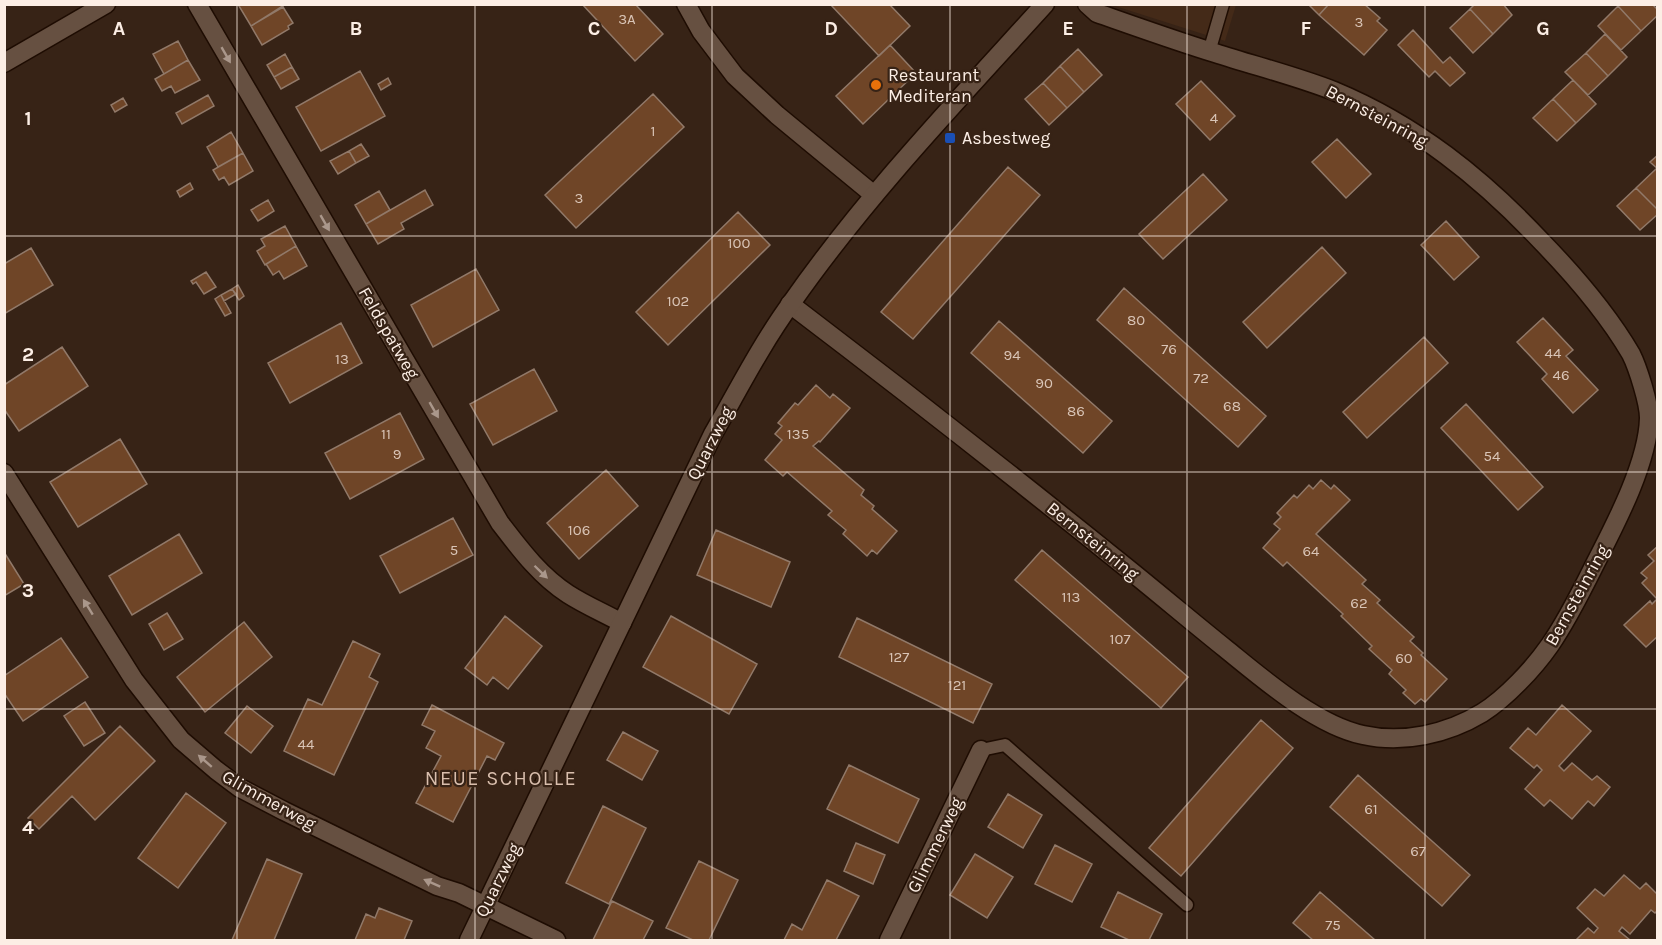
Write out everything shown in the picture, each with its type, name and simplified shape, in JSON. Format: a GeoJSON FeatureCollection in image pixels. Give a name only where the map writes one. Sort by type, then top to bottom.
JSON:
{"type":"FeatureCollection","features":[{"type":"Feature","properties":{"kind":"street"},"geometry":{"type":"LineString","coordinates":[[4,63],[106,4]]}},
{"type":"Feature","properties":{"kind":"street","name":"Feldspatweg"},"geometry":{"type":"LineString","coordinates":[[197,4],[500,523],[530,562],[548,579],[568,594],[622,623]]}},
{"type":"Feature","properties":{"kind":"street"},"geometry":{"type":"LineString","coordinates":[[686,4],[701,31],[735,76],[777,115],[874,195]]}},
{"type":"Feature","properties":{"kind":"street","name":"Quarzweg"},"geometry":{"type":"LineString","coordinates":[[469,940],[713,434],[747,373],[790,304],[874,195],[1045,4]]}},
{"type":"Feature","properties":{"kind":"street","name":"Bernsteinring"},"geometry":{"type":"LineString","coordinates":[[790,304],[1055,510],[1256,673],[1313,714],[1341,729],[1385,739],[1428,735],[1452,728],[1485,711],[1520,680],[1549,647],[1578,599],[1622,510],[1644,446],[1649,416],[1633,358],[1587,292],[1561,261],[1494,193],[1413,130],[1331,90],[1097,14],[1087,4]]}},
{"type":"Feature","properties":{"kind":"street","name":"Glimmerweg"},"geometry":{"type":"LineString","coordinates":[[4,473],[134,680],[181,740],[216,770],[240,788],[284,812],[437,886],[459,893],[556,940]]}},
{"type":"Feature","properties":{"kind":"street","name":"Glimmerweg"},"geometry":{"type":"LineString","coordinates":[[889,940],[981,750]]}},
{"type":"Feature","properties":{"kind":"lane"},"geometry":{"type":"LineString","coordinates":[[1209,52],[1223,4]]}},
{"type":"Feature","properties":{"kind":"lane"},"geometry":{"type":"LineString","coordinates":[[981,750],[1005,745],[1186,905]]}},
{"type":"Feature","properties":{"kind":"shaded area"},"geometry":{"type":"Polygon","coordinates":[[[1112,5],[1236,5],[1225,41],[1112,5]]]}},
{"type":"Feature","properties":{"kind":"building"},"geometry":{"type":"Polygon","coordinates":[[[242,4],[286,4],[251,26],[239,6],[242,4]]]}},
{"type":"Feature","properties":{"kind":"building"},"geometry":{"type":"Polygon","coordinates":[[[582,4],[635,4],[663,34],[635,61],[582,4]]]}},
{"type":"Feature","properties":{"kind":"building"},"geometry":{"type":"Polygon","coordinates":[[[830,4],[889,4],[910,26],[879,56],[830,4]]]}},
{"type":"Feature","properties":{"kind":"building"},"geometry":{"type":"Polygon","coordinates":[[[1308,4],[1329,4],[1319,15],[1308,4]]]}},
{"type":"Feature","properties":{"kind":"building"},"geometry":{"type":"Polygon","coordinates":[[[1329,4],[1364,4],[1380,18],[1377,21],[1387,30],[1364,55],[1319,15],[1329,4]]]}},
{"type":"Feature","properties":{"kind":"building"},"geometry":{"type":"Polygon","coordinates":[[[1475,4],[1503,4],[1512,15],[1493,34],[1470,9],[1475,4]]]}},
{"type":"Feature","properties":{"kind":"building"},"geometry":{"type":"Polygon","coordinates":[[[1620,4],[1652,4],[1658,10],[1658,15],[1641,31],[1618,6],[1620,4]]]}},
{"type":"Feature","properties":{"kind":"building"},"geometry":{"type":"Polygon","coordinates":[[[1618,6],[1641,31],[1621,50],[1598,26],[1618,6]]]}},
{"type":"Feature","properties":{"kind":"building"},"geometry":{"type":"Polygon","coordinates":[[[283,7],[293,23],[288,26],[289,29],[262,45],[251,26],[283,7]]]}},
{"type":"Feature","properties":{"kind":"building"},"geometry":{"type":"Polygon","coordinates":[[[1470,9],[1493,34],[1473,53],[1450,28],[1470,9]]]}},
{"type":"Feature","properties":{"kind":"building"},"geometry":{"type":"Polygon","coordinates":[[[1413,30],[1443,63],[1450,57],[1465,73],[1450,86],[1435,71],[1429,77],[1398,45],[1413,30]]]}},
{"type":"Feature","properties":{"kind":"building"},"geometry":{"type":"Polygon","coordinates":[[[1605,34],[1627,57],[1608,76],[1586,53],[1605,34]]]}},
{"type":"Feature","properties":{"kind":"building"},"geometry":{"type":"Polygon","coordinates":[[[178,41],[188,60],[164,74],[153,54],[178,41]]]}},
{"type":"Feature","properties":{"kind":"building","name":"Restaurant Mediteran"},"geometry":{"type":"Polygon","coordinates":[[[890,45],[916,73],[863,124],[836,96],[890,45]]]}},
{"type":"Feature","properties":{"kind":"building"},"geometry":{"type":"Polygon","coordinates":[[[1078,49],[1102,75],[1084,92],[1060,66],[1078,49]]]}},
{"type":"Feature","properties":{"kind":"building"},"geometry":{"type":"Polygon","coordinates":[[[1586,53],[1608,76],[1588,95],[1565,72],[1586,53]]]}},
{"type":"Feature","properties":{"kind":"building"},"geometry":{"type":"Polygon","coordinates":[[[285,54],[292,67],[274,77],[267,65],[285,54]]]}},
{"type":"Feature","properties":{"kind":"building"},"geometry":{"type":"Polygon","coordinates":[[[188,60],[200,80],[175,93],[171,86],[162,91],[155,79],[188,60]]]}},
{"type":"Feature","properties":{"kind":"building"},"geometry":{"type":"Polygon","coordinates":[[[1060,66],[1084,92],[1067,108],[1043,83],[1060,66]]]}},
{"type":"Feature","properties":{"kind":"building"},"geometry":{"type":"Polygon","coordinates":[[[292,67],[299,79],[281,89],[274,77],[292,67]]]}},
{"type":"Feature","properties":{"kind":"building"},"geometry":{"type":"Polygon","coordinates":[[[360,71],[385,116],[321,151],[296,107],[360,71]]]}},
{"type":"Feature","properties":{"kind":"building"},"geometry":{"type":"Polygon","coordinates":[[[388,78],[391,84],[381,90],[378,84],[388,78]]]}},
{"type":"Feature","properties":{"kind":"building"},"geometry":{"type":"Polygon","coordinates":[[[1573,80],[1596,104],[1576,123],[1553,99],[1573,80]]]}},
{"type":"Feature","properties":{"kind":"building"},"geometry":{"type":"Polygon","coordinates":[[[1201,81],[1235,116],[1210,140],[1176,104],[1201,81]]]}},
{"type":"Feature","properties":{"kind":"building"},"geometry":{"type":"Polygon","coordinates":[[[1043,83],[1067,108],[1049,125],[1025,99],[1043,83]]]}},
{"type":"Feature","properties":{"kind":"building"},"geometry":{"type":"Polygon","coordinates":[[[653,94],[684,127],[576,228],[545,195],[653,94]]]}},
{"type":"Feature","properties":{"kind":"building"},"geometry":{"type":"Polygon","coordinates":[[[208,95],[214,106],[182,124],[176,113],[208,95]]]}},
{"type":"Feature","properties":{"kind":"building"},"geometry":{"type":"Polygon","coordinates":[[[123,98],[127,105],[115,112],[111,105],[123,98]]]}},
{"type":"Feature","properties":{"kind":"building"},"geometry":{"type":"Polygon","coordinates":[[[1553,99],[1576,123],[1557,141],[1533,118],[1553,99]]]}},
{"type":"Feature","properties":{"kind":"building"},"geometry":{"type":"Polygon","coordinates":[[[231,132],[243,153],[218,167],[207,147],[231,132]]]}},
{"type":"Feature","properties":{"kind":"building"},"geometry":{"type":"Polygon","coordinates":[[[1337,139],[1371,174],[1346,198],[1312,162],[1337,139]]]}},
{"type":"Feature","properties":{"kind":"building"},"geometry":{"type":"Polygon","coordinates":[[[361,144],[369,156],[356,163],[349,151],[361,144]]]}},
{"type":"Feature","properties":{"kind":"building"},"geometry":{"type":"Polygon","coordinates":[[[349,151],[356,163],[338,174],[330,161],[349,151]]]}},
{"type":"Feature","properties":{"kind":"building"},"geometry":{"type":"Polygon","coordinates":[[[243,153],[253,171],[229,185],[224,177],[219,180],[213,170],[243,153]]]}},
{"type":"Feature","properties":{"kind":"building"},"geometry":{"type":"Polygon","coordinates":[[[1658,155],[1658,169],[1650,162],[1658,155]]]}},
{"type":"Feature","properties":{"kind":"building"},"geometry":{"type":"Polygon","coordinates":[[[1008,167],[1040,195],[913,339],[881,312],[1008,167]]]}},
{"type":"Feature","properties":{"kind":"building"},"geometry":{"type":"Polygon","coordinates":[[[1658,169],[1658,210],[1636,188],[1658,169]]]}},
{"type":"Feature","properties":{"kind":"building"},"geometry":{"type":"Polygon","coordinates":[[[1203,174],[1227,200],[1163,259],[1139,234],[1203,174]]]}},
{"type":"Feature","properties":{"kind":"building"},"geometry":{"type":"Polygon","coordinates":[[[190,183],[193,189],[180,197],[177,191],[190,183]]]}},
{"type":"Feature","properties":{"kind":"building"},"geometry":{"type":"Polygon","coordinates":[[[1636,188],[1658,210],[1658,214],[1640,230],[1617,206],[1636,188]]]}},
{"type":"Feature","properties":{"kind":"building"},"geometry":{"type":"Polygon","coordinates":[[[425,190],[433,205],[401,223],[404,229],[378,244],[366,224],[425,190]]]}},
{"type":"Feature","properties":{"kind":"building"},"geometry":{"type":"Polygon","coordinates":[[[379,191],[390,210],[366,224],[355,205],[379,191]]]}},
{"type":"Feature","properties":{"kind":"building"},"geometry":{"type":"Polygon","coordinates":[[[268,200],[274,211],[258,221],[251,210],[268,200]]]}},
{"type":"Feature","properties":{"kind":"building"},"geometry":{"type":"Polygon","coordinates":[[[738,212],[770,245],[668,345],[636,312],[738,212]]]}},
{"type":"Feature","properties":{"kind":"building"},"geometry":{"type":"Polygon","coordinates":[[[1446,221],[1479,257],[1454,280],[1421,245],[1446,221]]]}},
{"type":"Feature","properties":{"kind":"building"},"geometry":{"type":"Polygon","coordinates":[[[285,226],[296,246],[265,265],[257,251],[265,246],[261,239],[285,226]]]}},
{"type":"Feature","properties":{"kind":"building"},"geometry":{"type":"Polygon","coordinates":[[[296,246],[307,266],[284,279],[279,271],[273,275],[266,264],[296,246]]]}},
{"type":"Feature","properties":{"kind":"building"},"geometry":{"type":"Polygon","coordinates":[[[1322,247],[1346,273],[1267,348],[1243,322],[1322,247]]]}},
{"type":"Feature","properties":{"kind":"building"},"geometry":{"type":"Polygon","coordinates":[[[31,248],[53,285],[4,314],[4,264],[31,248]]]}},
{"type":"Feature","properties":{"kind":"building"},"geometry":{"type":"Polygon","coordinates":[[[476,269],[499,310],[433,347],[411,305],[476,269]]]}},
{"type":"Feature","properties":{"kind":"building"},"geometry":{"type":"Polygon","coordinates":[[[206,272],[216,287],[204,294],[196,282],[193,284],[191,281],[206,272]]]}},
{"type":"Feature","properties":{"kind":"building"},"geometry":{"type":"Polygon","coordinates":[[[238,285],[244,296],[239,300],[232,289],[238,285]]]}},
{"type":"Feature","properties":{"kind":"building"},"geometry":{"type":"Polygon","coordinates":[[[1124,288],[1266,416],[1238,447],[1097,320],[1124,288]]]}},
{"type":"Feature","properties":{"kind":"building"},"geometry":{"type":"Polygon","coordinates":[[[232,289],[236,294],[224,301],[221,295],[232,289]]]}},
{"type":"Feature","properties":{"kind":"building"},"geometry":{"type":"Polygon","coordinates":[[[221,295],[231,313],[225,316],[215,299],[221,295]]]}},
{"type":"Feature","properties":{"kind":"building"},"geometry":{"type":"Polygon","coordinates":[[[1543,318],[1573,350],[1566,356],[1598,390],[1573,413],[1542,379],[1547,374],[1517,342],[1543,318]]]}},
{"type":"Feature","properties":{"kind":"building"},"geometry":{"type":"Polygon","coordinates":[[[999,321],[1112,421],[1083,453],[971,353],[999,321]]]}},
{"type":"Feature","properties":{"kind":"building"},"geometry":{"type":"Polygon","coordinates":[[[341,323],[362,363],[290,403],[268,363],[341,323]]]}},
{"type":"Feature","properties":{"kind":"building"},"geometry":{"type":"Polygon","coordinates":[[[1424,337],[1448,363],[1367,438],[1343,412],[1424,337]]]}},
{"type":"Feature","properties":{"kind":"building"},"geometry":{"type":"Polygon","coordinates":[[[62,347],[88,386],[19,431],[4,409],[4,385],[62,347]]]}},
{"type":"Feature","properties":{"kind":"building"},"geometry":{"type":"Polygon","coordinates":[[[534,369],[557,411],[493,445],[470,404],[534,369]]]}},
{"type":"Feature","properties":{"kind":"building"},"geometry":{"type":"Polygon","coordinates":[[[816,385],[830,398],[833,394],[850,408],[820,442],[813,446],[864,490],[861,495],[874,506],[872,509],[897,531],[877,554],[872,550],[867,556],[843,534],[846,530],[828,515],[832,511],[787,472],[783,476],[765,460],[782,440],[775,434],[782,426],[778,423],[795,403],[798,405],[816,385]]]}},
{"type":"Feature","properties":{"kind":"building"},"geometry":{"type":"Polygon","coordinates":[[[1466,404],[1543,487],[1518,510],[1441,428],[1466,404]]]}},
{"type":"Feature","properties":{"kind":"building"},"geometry":{"type":"Polygon","coordinates":[[[400,413],[424,459],[350,499],[325,453],[400,413]]]}},
{"type":"Feature","properties":{"kind":"building"},"geometry":{"type":"Polygon","coordinates":[[[120,439],[147,484],[78,527],[50,482],[120,439]]]}},
{"type":"Feature","properties":{"kind":"building"},"geometry":{"type":"Polygon","coordinates":[[[606,470],[638,506],[579,559],[547,523],[606,470]]]}},
{"type":"Feature","properties":{"kind":"building"},"geometry":{"type":"Polygon","coordinates":[[[1321,480],[1331,489],[1334,485],[1350,500],[1316,534],[1366,580],[1362,584],[1380,600],[1377,603],[1414,637],[1410,641],[1423,653],[1421,655],[1447,679],[1425,702],[1421,699],[1415,704],[1403,693],[1406,690],[1389,674],[1392,670],[1369,649],[1372,646],[1341,616],[1343,614],[1287,562],[1283,566],[1263,548],[1280,529],[1274,524],[1281,517],[1277,513],[1294,495],[1297,498],[1309,485],[1313,489],[1321,480]]]}},
{"type":"Feature","properties":{"kind":"building"},"geometry":{"type":"Polygon","coordinates":[[[453,518],[473,555],[400,593],[380,556],[453,518]]]}},
{"type":"Feature","properties":{"kind":"building"},"geometry":{"type":"Polygon","coordinates":[[[716,530],[790,562],[771,607],[697,575],[716,530]]]}},
{"type":"Feature","properties":{"kind":"building"},"geometry":{"type":"Polygon","coordinates":[[[179,534],[202,573],[132,615],[109,576],[179,534]]]}},
{"type":"Feature","properties":{"kind":"building"},"geometry":{"type":"Polygon","coordinates":[[[1658,546],[1658,636],[1646,647],[1624,625],[1650,601],[1652,604],[1657,599],[1642,583],[1647,578],[1641,573],[1654,561],[1648,555],[1658,546]]]}},
{"type":"Feature","properties":{"kind":"building"},"geometry":{"type":"Polygon","coordinates":[[[1042,550],[1188,677],[1161,708],[1015,580],[1042,550]]]}},
{"type":"Feature","properties":{"kind":"building"},"geometry":{"type":"Polygon","coordinates":[[[4,552],[24,584],[4,596],[4,552]]]}},
{"type":"Feature","properties":{"kind":"building"},"geometry":{"type":"Polygon","coordinates":[[[167,613],[183,639],[164,650],[149,624],[167,613]]]}},
{"type":"Feature","properties":{"kind":"building"},"geometry":{"type":"Polygon","coordinates":[[[505,616],[542,646],[508,689],[493,677],[487,685],[465,668],[505,616]]]}},
{"type":"Feature","properties":{"kind":"building"},"geometry":{"type":"Polygon","coordinates":[[[671,616],[757,664],[729,714],[643,667],[671,616]]]}},
{"type":"Feature","properties":{"kind":"building"},"geometry":{"type":"Polygon","coordinates":[[[857,618],[992,684],[973,723],[839,657],[857,618]]]}},
{"type":"Feature","properties":{"kind":"building"},"geometry":{"type":"Polygon","coordinates":[[[244,622],[272,657],[205,712],[177,677],[244,622]]]}},
{"type":"Feature","properties":{"kind":"building"},"geometry":{"type":"Polygon","coordinates":[[[61,638],[88,677],[23,721],[4,693],[4,676],[61,638]]]}},
{"type":"Feature","properties":{"kind":"building"},"geometry":{"type":"Polygon","coordinates":[[[353,641],[380,654],[369,677],[378,682],[334,775],[284,751],[308,699],[322,705],[353,641]]]}},
{"type":"Feature","properties":{"kind":"building"},"geometry":{"type":"Polygon","coordinates":[[[85,702],[105,733],[84,746],[64,716],[85,702]]]}},
{"type":"Feature","properties":{"kind":"building"},"geometry":{"type":"Polygon","coordinates":[[[432,705],[504,743],[495,760],[487,756],[453,822],[416,803],[441,756],[426,748],[435,731],[422,725],[432,705]]]}},
{"type":"Feature","properties":{"kind":"building"},"geometry":{"type":"Polygon","coordinates":[[[1562,705],[1591,731],[1559,766],[1564,771],[1572,763],[1592,780],[1597,776],[1610,787],[1594,806],[1588,801],[1572,819],[1550,800],[1544,806],[1525,789],[1542,770],[1537,765],[1534,768],[1510,748],[1528,728],[1536,735],[1562,705]]]}},
{"type":"Feature","properties":{"kind":"building"},"geometry":{"type":"Polygon","coordinates":[[[247,706],[273,726],[251,753],[225,733],[247,706]]]}},
{"type":"Feature","properties":{"kind":"building"},"geometry":{"type":"Polygon","coordinates":[[[1261,720],[1293,748],[1181,876],[1149,848],[1261,720]]]}},
{"type":"Feature","properties":{"kind":"building"},"geometry":{"type":"Polygon","coordinates":[[[120,726],[155,761],[95,820],[72,796],[39,829],[28,818],[120,726]]]}},
{"type":"Feature","properties":{"kind":"building"},"geometry":{"type":"Polygon","coordinates":[[[623,732],[658,751],[642,780],[607,760],[623,732]]]}},
{"type":"Feature","properties":{"kind":"building"},"geometry":{"type":"Polygon","coordinates":[[[849,765],[919,799],[898,843],[827,809],[849,765]]]}},
{"type":"Feature","properties":{"kind":"building"},"geometry":{"type":"Polygon","coordinates":[[[1358,775],[1470,875],[1442,906],[1330,807],[1358,775]]]}},
{"type":"Feature","properties":{"kind":"building"},"geometry":{"type":"Polygon","coordinates":[[[186,793],[226,823],[178,888],[138,858],[186,793]]]}},
{"type":"Feature","properties":{"kind":"building"},"geometry":{"type":"Polygon","coordinates":[[[1008,794],[1042,815],[1023,848],[988,827],[1008,794]]]}},
{"type":"Feature","properties":{"kind":"building"},"geometry":{"type":"Polygon","coordinates":[[[603,806],[646,828],[609,904],[566,883],[603,806]]]}},
{"type":"Feature","properties":{"kind":"building"},"geometry":{"type":"Polygon","coordinates":[[[856,843],[885,855],[873,884],[844,871],[856,843]]]}},
{"type":"Feature","properties":{"kind":"building"},"geometry":{"type":"Polygon","coordinates":[[[1055,845],[1092,864],[1072,902],[1035,884],[1055,845]]]}},
{"type":"Feature","properties":{"kind":"building"},"geometry":{"type":"Polygon","coordinates":[[[975,854],[1013,877],[987,918],[950,895],[975,854]]]}},
{"type":"Feature","properties":{"kind":"building"},"geometry":{"type":"Polygon","coordinates":[[[267,859],[302,874],[274,940],[232,940],[267,859]]]}},
{"type":"Feature","properties":{"kind":"building"},"geometry":{"type":"Polygon","coordinates":[[[699,861],[738,880],[709,940],[693,940],[666,928],[699,861]]]}},
{"type":"Feature","properties":{"kind":"building"},"geometry":{"type":"Polygon","coordinates":[[[1624,875],[1640,889],[1646,883],[1658,895],[1658,910],[1655,913],[1651,910],[1630,934],[1622,927],[1619,931],[1630,940],[1576,940],[1588,928],[1594,933],[1598,928],[1577,908],[1595,889],[1604,896],[1624,875]]]}},
{"type":"Feature","properties":{"kind":"building"},"geometry":{"type":"Polygon","coordinates":[[[827,880],[859,896],[836,940],[784,940],[792,924],[802,930],[827,880]]]}},
{"type":"Feature","properties":{"kind":"building"},"geometry":{"type":"Polygon","coordinates":[[[1118,892],[1162,914],[1149,940],[1129,940],[1101,927],[1118,892]]]}},
{"type":"Feature","properties":{"kind":"building"},"geometry":{"type":"Polygon","coordinates":[[[1320,892],[1375,940],[1313,940],[1293,923],[1320,892]]]}},
{"type":"Feature","properties":{"kind":"building"},"geometry":{"type":"Polygon","coordinates":[[[612,901],[653,921],[643,940],[593,940],[612,901]]]}},
{"type":"Feature","properties":{"kind":"building"},"geometry":{"type":"Polygon","coordinates":[[[379,908],[412,921],[404,940],[355,940],[366,914],[375,918],[379,908]]]}},
{"type":"Feature","properties":{"kind":"place","name":"Restaurant Mediteran"},"geometry":{"type":"Point","coordinates":[876,85]}},
{"type":"Feature","properties":{"kind":"place","name":"Asbestweg"},"geometry":{"type":"Point","coordinates":[950,138]}},
{"type":"Feature","properties":{"kind":"district","name":"NEUE SCHOLLE"},"geometry":{"type":"Point","coordinates":[501,778]}}]}
